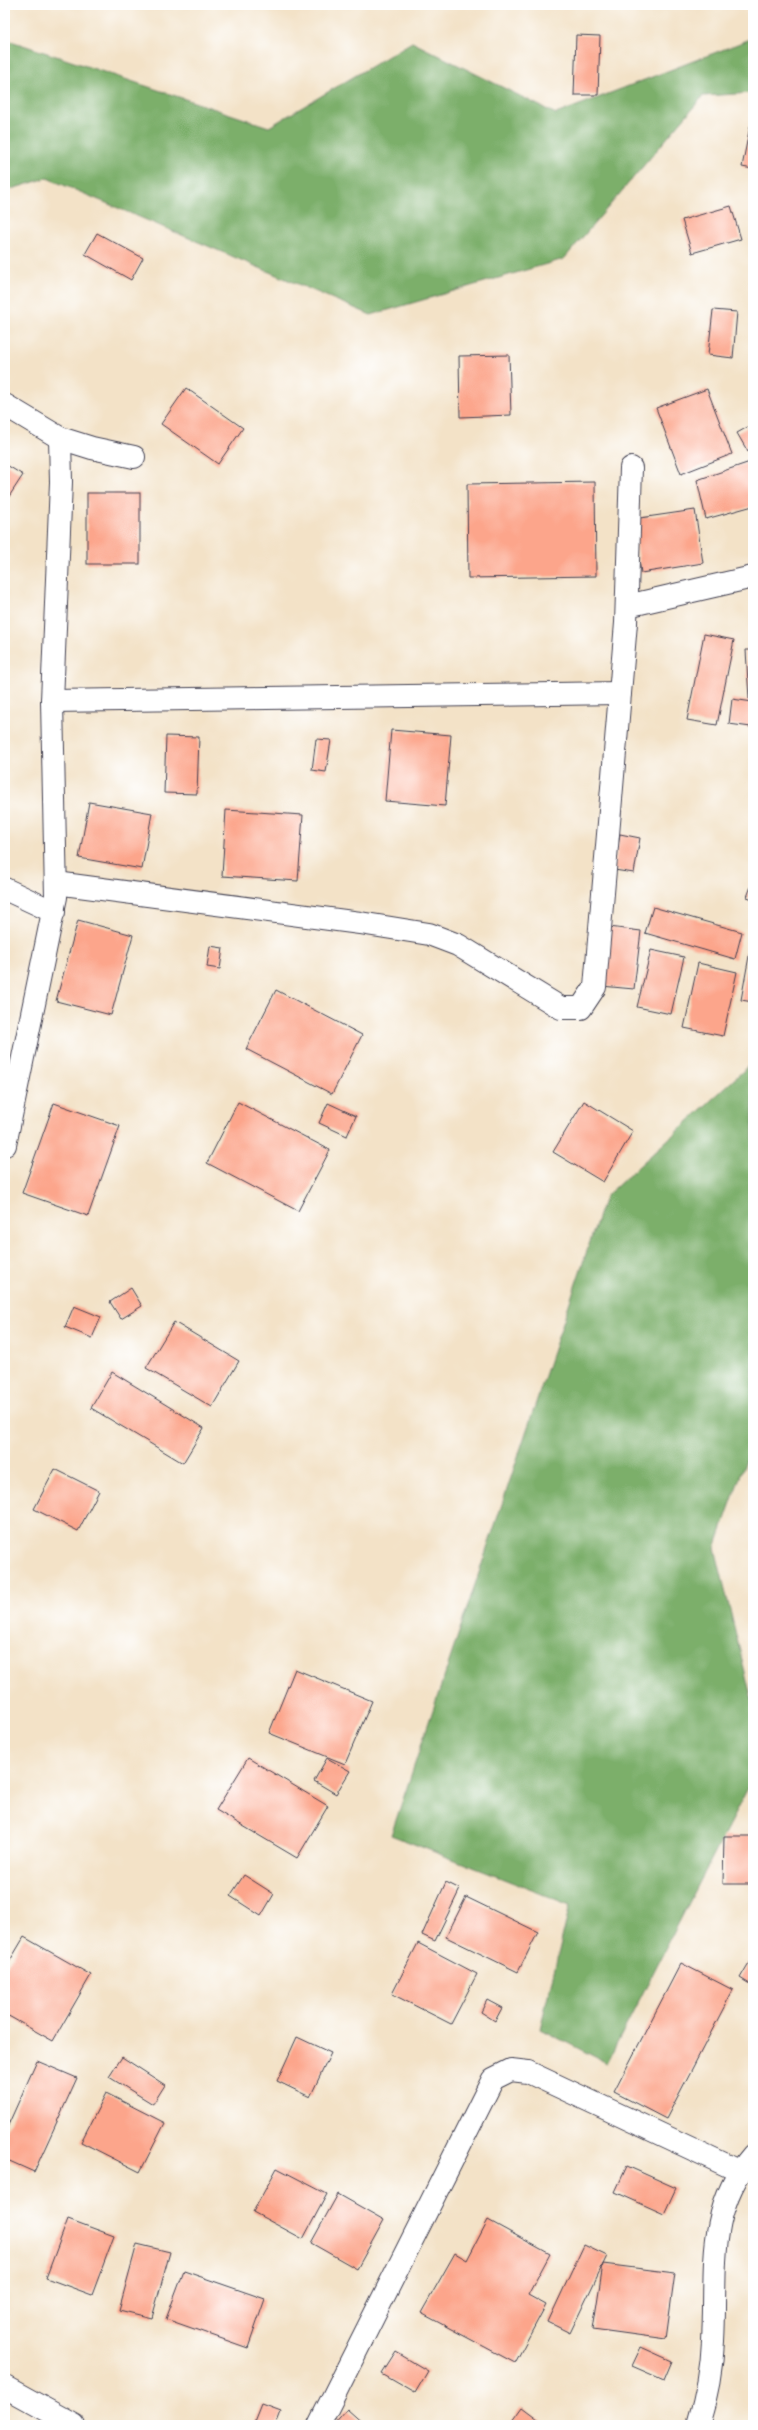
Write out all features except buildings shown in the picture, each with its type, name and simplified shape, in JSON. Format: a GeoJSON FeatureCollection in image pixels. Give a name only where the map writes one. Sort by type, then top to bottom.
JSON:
{"type":"FeatureCollection","features":[{"type":"Feature","properties":{"kind":"street"},"geometry":{"type":"LineString","coordinates":[[5,405],[60,438],[92,448],[134,457]]}},
{"type":"Feature","properties":{"kind":"street"},"geometry":{"type":"LineString","coordinates":[[5,1145],[54,912],[56,883],[52,701],[61,482],[60,438]]}},
{"type":"Feature","properties":{"kind":"street"},"geometry":{"type":"LineString","coordinates":[[56,883],[360,923],[429,934],[458,945],[561,1008],[581,1008],[595,987],[627,606],[631,468]]}},
{"type":"Feature","properties":{"kind":"street"},"geometry":{"type":"LineString","coordinates":[[627,606],[753,577]]}},
{"type":"Feature","properties":{"kind":"street"},"geometry":{"type":"LineString","coordinates":[[52,701],[620,693]]}},
{"type":"Feature","properties":{"kind":"street"},"geometry":{"type":"LineString","coordinates":[[5,888],[54,912]]}},
{"type":"Feature","properties":{"kind":"street"},"geometry":{"type":"LineString","coordinates":[[319,2425],[493,2079],[511,2070],[528,2072],[739,2171]]}},
{"type":"Feature","properties":{"kind":"street"},"geometry":{"type":"LineString","coordinates":[[698,2425],[713,2343],[717,2240],[723,2202],[739,2171],[753,2155]]}},
{"type":"Feature","properties":{"kind":"street"},"geometry":{"type":"LineString","coordinates":[[5,2387],[74,2425]]}},
{"type":"Feature","properties":{"kind":"green space"},"geometry":{"type":"Polygon","coordinates":[[[753,38],[753,93],[703,96],[564,259],[371,315],[47,178],[5,191],[5,39],[269,127],[412,42],[556,114],[753,38]]]}},
{"type":"Feature","properties":{"kind":"green space"},"geometry":{"type":"Polygon","coordinates":[[[753,1062],[753,1440],[715,1548],[753,1705],[753,1778],[607,2063],[540,2029],[570,1905],[391,1835],[605,1197],[753,1062]]]}}]}
